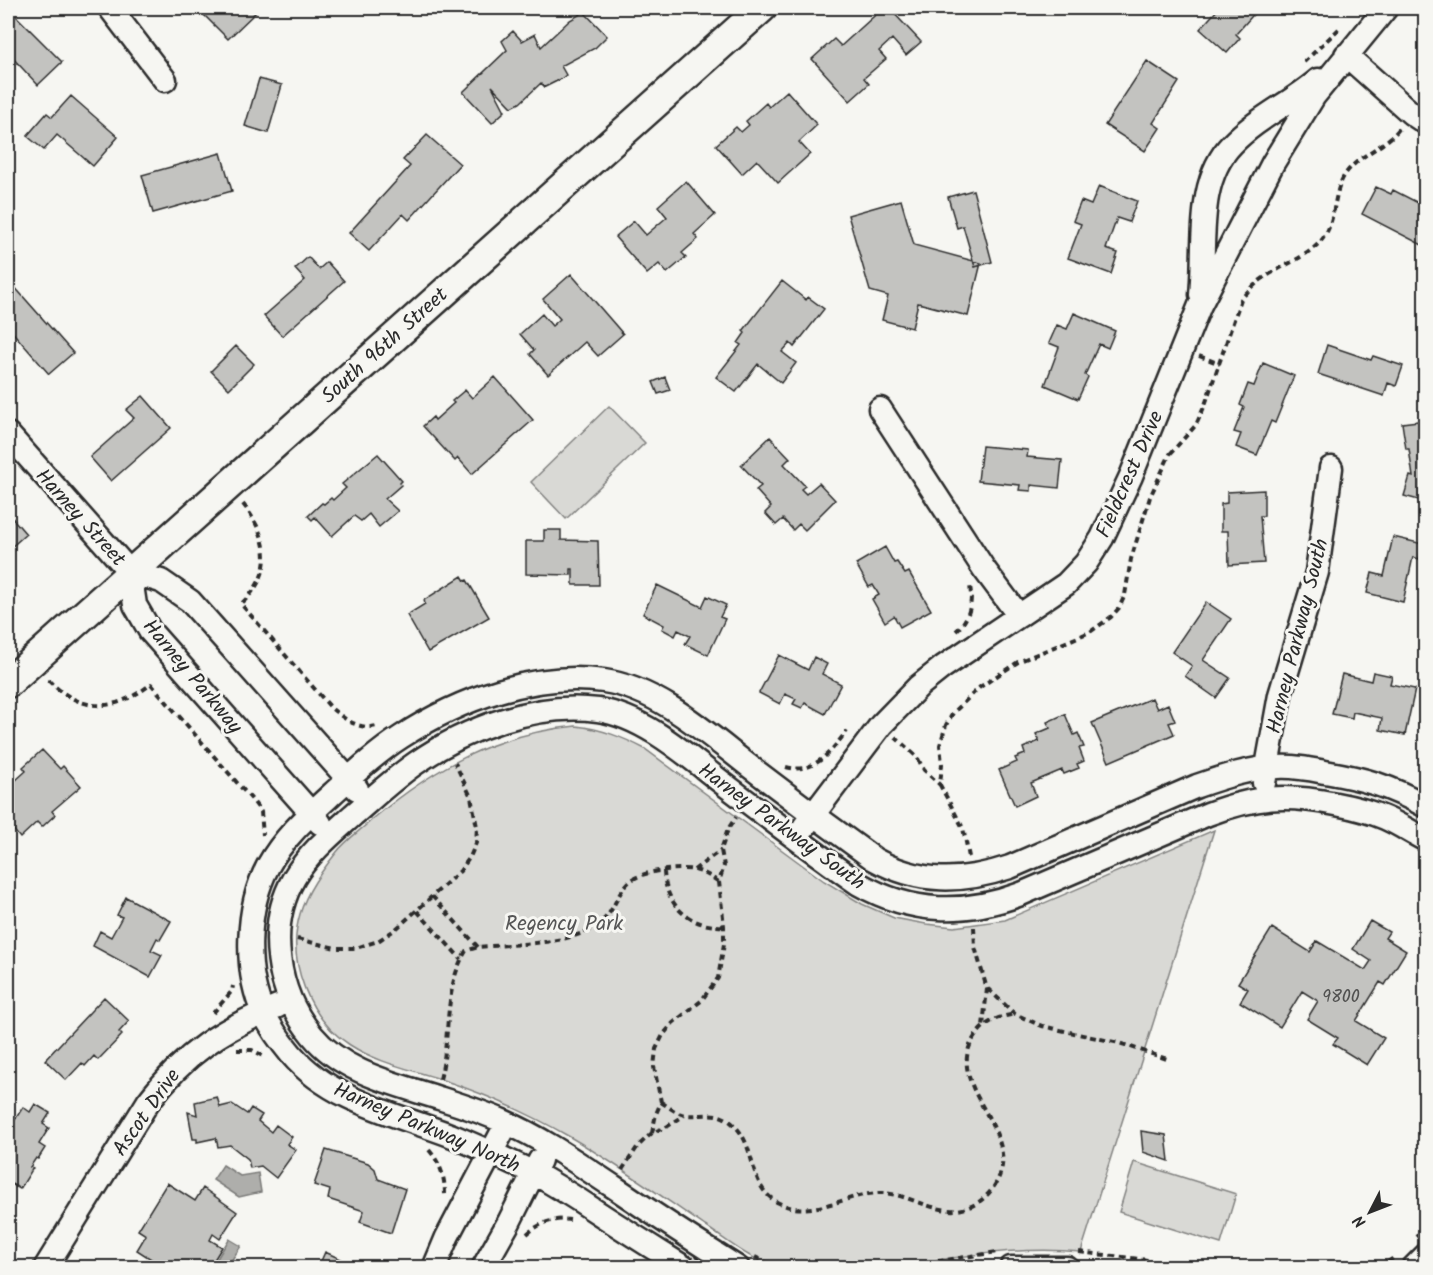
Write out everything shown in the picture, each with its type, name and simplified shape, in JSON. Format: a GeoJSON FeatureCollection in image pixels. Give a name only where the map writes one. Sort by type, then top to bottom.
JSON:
{"type":"FeatureCollection","features":[{"type":"Feature","properties":{"kind":"street"},"geometry":{"type":"LineString","coordinates":[[110,8],[165,80]]}},
{"type":"Feature","properties":{"kind":"street","name":"South 96th Street"},"geometry":{"type":"LineString","coordinates":[[8,683],[762,8]]}},
{"type":"Feature","properties":{"kind":"street","name":"Fieldcrest Drive"},"geometry":{"type":"LineString","coordinates":[[796,838],[881,725],[919,686],[943,667],[1066,584],[1086,562],[1102,538],[1131,476],[1200,305],[1279,153],[1314,96],[1386,8]]}},
{"type":"Feature","properties":{"kind":"street"},"geometry":{"type":"LineString","coordinates":[[1346,55],[1418,118]]}},
{"type":"Feature","properties":{"kind":"street","name":"Fieldcrest Drive"},"geometry":{"type":"LineString","coordinates":[[1200,305],[1204,215],[1210,185],[1218,165],[1231,145],[1252,127],[1308,88],[1346,55]]}},
{"type":"Feature","properties":{"kind":"street"},"geometry":{"type":"LineString","coordinates":[[880,409],[978,559],[1019,615]]}},
{"type":"Feature","properties":{"kind":"street","name":"Harney Street"},"geometry":{"type":"LineString","coordinates":[[8,434],[130,572]]}},
{"type":"Feature","properties":{"kind":"street","name":"Harney Parkway South"},"geometry":{"type":"LineString","coordinates":[[1261,799],[1280,695],[1317,572],[1331,468]]}},
{"type":"Feature","properties":{"kind":"street","name":"Harney Parkway"},"geometry":{"type":"LineString","coordinates":[[331,834],[150,631],[135,605],[130,572],[161,581],[190,601],[368,802]]}},
{"type":"Feature","properties":{"kind":"street","name":"Harney Parkway South"},"geometry":{"type":"LineString","coordinates":[[348,779],[401,737],[452,709],[531,682],[567,679],[606,681],[642,692],[687,719],[874,859],[892,868],[929,878],[969,878],[987,875],[1223,777],[1278,767],[1304,768],[1369,780],[1399,791],[1425,806]]}},
{"type":"Feature","properties":{"kind":"street","name":"Harney Parkway South"},"geometry":{"type":"LineString","coordinates":[[331,834],[418,762],[464,736],[537,712],[568,709],[601,710],[630,719],[670,743],[852,879],[880,896],[925,907],[972,908],[994,904],[1208,814],[1232,805],[1261,799],[1301,798],[1361,809],[1386,818],[1425,840]]}},
{"type":"Feature","properties":{"kind":"street","name":"Harney Parkway North"},"geometry":{"type":"LineString","coordinates":[[348,779],[284,842],[268,866],[256,895],[251,924],[251,958],[255,983],[263,1012],[292,1055],[311,1074],[334,1090],[362,1103],[452,1136],[534,1173],[685,1268]]}},
{"type":"Feature","properties":{"kind":"street","name":"Harney Parkway North"},"geometry":{"type":"LineString","coordinates":[[331,834],[306,860],[293,880],[283,903],[280,927],[279,956],[282,976],[290,1000],[314,1037],[329,1052],[373,1077],[467,1107],[507,1123],[548,1144],[738,1268]]}},
{"type":"Feature","properties":{"kind":"street","name":"Ascot Drive"},"geometry":{"type":"LineString","coordinates":[[45,1268],[148,1102],[167,1077],[206,1042],[290,1000]]}},
{"type":"Feature","properties":{"kind":"street"},"geometry":{"type":"LineString","coordinates":[[434,1268],[447,1237],[507,1123]]}},
{"type":"Feature","properties":{"kind":"street"},"geometry":{"type":"LineString","coordinates":[[483,1268],[548,1144]]}},
{"type":"Feature","properties":{"kind":"street"},"geometry":{"type":"LineString","coordinates":[[1413,1268],[1425,1255]]}},
{"type":"Feature","properties":{"kind":"street"},"geometry":{"type":"LineString","coordinates":[[1011,1268],[1067,1268]]}},
{"type":"Feature","properties":{"kind":"path"},"geometry":{"type":"LineString","coordinates":[[1299,66],[1344,24]]}},
{"type":"Feature","properties":{"kind":"path"},"geometry":{"type":"LineString","coordinates":[[940,785],[942,764],[940,745],[953,712],[966,698],[1018,662],[1090,632],[1111,617],[1119,608],[1125,595],[1131,559],[1150,497],[1170,454],[1196,424],[1205,405],[1241,299],[1265,277],[1304,255],[1319,243],[1328,232],[1340,184],[1346,173],[1360,158],[1418,118]]}},
{"type":"Feature","properties":{"kind":"path"},"geometry":{"type":"LineString","coordinates":[[243,504],[262,537],[265,564],[257,588],[241,604],[332,709],[348,722],[374,728],[380,726]]}},
{"type":"Feature","properties":{"kind":"path"},"geometry":{"type":"LineString","coordinates":[[952,635],[966,618],[971,606],[971,589],[968,582]]}},
{"type":"Feature","properties":{"kind":"path"},"geometry":{"type":"LineString","coordinates":[[48,680],[61,694],[92,705],[108,706],[125,701],[152,684],[261,812],[264,834],[261,843]]}},
{"type":"Feature","properties":{"kind":"path"},"geometry":{"type":"LineString","coordinates":[[776,764],[795,769],[808,767],[832,751],[852,726]]}},
{"type":"Feature","properties":{"kind":"path"},"geometry":{"type":"LineString","coordinates":[[917,757],[924,770],[940,785],[963,828],[970,861]]}},
{"type":"Feature","properties":{"kind":"path"},"geometry":{"type":"LineString","coordinates":[[447,766],[464,758]]}},
{"type":"Feature","properties":{"kind":"path"},"geometry":{"type":"LineString","coordinates":[[296,939],[336,948],[357,948],[378,941],[396,929],[460,871],[476,843],[475,813],[471,797],[455,762]]}},
{"type":"Feature","properties":{"kind":"path"},"geometry":{"type":"LineString","coordinates":[[652,1133],[661,1102],[654,1067],[656,1049],[663,1035],[674,1023],[701,1001],[718,978],[722,963],[724,926],[719,882],[724,866],[721,849],[728,829],[737,816],[728,809]]}},
{"type":"Feature","properties":{"kind":"path"},"geometry":{"type":"LineString","coordinates":[[693,870],[721,849]]}},
{"type":"Feature","properties":{"kind":"path"},"geometry":{"type":"LineString","coordinates":[[430,1076],[440,1079],[448,1015],[461,959],[466,951],[478,947],[554,939],[589,930],[612,911],[627,884],[635,877],[645,873],[693,870],[719,882]]}},
{"type":"Feature","properties":{"kind":"path"},"geometry":{"type":"LineString","coordinates":[[664,871],[664,882],[670,898],[689,919],[705,926],[724,926]]}},
{"type":"Feature","properties":{"kind":"path"},"geometry":{"type":"LineString","coordinates":[[432,896],[478,947]]}},
{"type":"Feature","properties":{"kind":"path"},"geometry":{"type":"LineString","coordinates":[[417,911],[461,959]]}},
{"type":"Feature","properties":{"kind":"path"},"geometry":{"type":"LineString","coordinates":[[982,1026],[987,988],[975,947],[974,925],[984,924]]}},
{"type":"Feature","properties":{"kind":"path"},"geometry":{"type":"LineString","coordinates":[[297,949],[298,929]]}},
{"type":"Feature","properties":{"kind":"path"},"geometry":{"type":"LineString","coordinates":[[208,1016],[232,991],[234,977]]}},
{"type":"Feature","properties":{"kind":"path"},"geometry":{"type":"LineString","coordinates":[[987,988],[1015,1014],[1042,1026],[1119,1043],[1170,1060]]}},
{"type":"Feature","properties":{"kind":"path"},"geometry":{"type":"LineString","coordinates":[[661,1102],[674,1111],[686,1115],[714,1114],[727,1118],[746,1141],[759,1185],[768,1197],[781,1205],[811,1209],[859,1195],[879,1193],[898,1194],[942,1209],[958,1210],[980,1201],[990,1192],[1001,1170],[1001,1154],[997,1136],[972,1085],[966,1053],[982,1026],[996,1017],[1015,1014]]}},
{"type":"Feature","properties":{"kind":"path"},"geometry":{"type":"LineString","coordinates":[[622,1170],[638,1146],[652,1133],[686,1115]]}},
{"type":"Feature","properties":{"kind":"path"},"geometry":{"type":"LineString","coordinates":[[423,1146],[437,1159],[442,1170],[445,1197],[442,1203]]}},
{"type":"Feature","properties":{"kind":"path"},"geometry":{"type":"LineString","coordinates":[[523,1239],[540,1224],[554,1220],[578,1223]]}},
{"type":"Feature","properties":{"kind":"green space"},"geometry":{"type":"Polygon","coordinates":[[[609,406],[645,443],[566,519],[531,482],[609,406]]]}},
{"type":"Feature","properties":{"kind":"green space","name":"Regency Park"},"geometry":{"type":"Polygon","coordinates":[[[576,726],[612,734],[645,749],[824,881],[862,904],[894,918],[926,924],[954,927],[1005,920],[1214,830],[1081,1252],[1030,1250],[996,1252],[895,1268],[797,1269],[778,1267],[740,1250],[622,1169],[554,1128],[474,1091],[372,1056],[350,1045],[336,1034],[312,1005],[304,987],[296,951],[296,932],[300,914],[306,897],[325,867],[349,839],[374,818],[420,783],[443,769],[493,745],[547,730],[576,726]]]}},
{"type":"Feature","properties":{"kind":"green space"},"geometry":{"type":"Polygon","coordinates":[[[1134,1162],[1236,1194],[1221,1244],[1119,1212],[1134,1162]]]}},
{"type":"Feature","properties":{"kind":"shaded area"},"geometry":{"type":"Polygon","coordinates":[[[223,1165],[240,1176],[258,1173],[261,1192],[239,1197],[213,1180],[223,1165]]]}},
{"type":"Feature","properties":{"kind":"shaded area"},"geometry":{"type":"Polygon","coordinates":[[[229,1239],[241,1246],[227,1267],[212,1267],[229,1239]]]}},
{"type":"Feature","properties":{"kind":"building"},"geometry":{"type":"Polygon","coordinates":[[[8,8],[62,62],[38,85],[8,53],[8,8]]]}},
{"type":"Feature","properties":{"kind":"building"},"geometry":{"type":"Polygon","coordinates":[[[197,8],[252,8],[256,12],[228,39],[197,8]]]}},
{"type":"Feature","properties":{"kind":"building"},"geometry":{"type":"Polygon","coordinates":[[[883,8],[889,8],[921,42],[906,55],[892,39],[879,51],[886,59],[864,78],[869,84],[850,101],[812,59],[834,39],[841,46],[883,8]]]}},
{"type":"Feature","properties":{"kind":"building"},"geometry":{"type":"Polygon","coordinates":[[[1219,8],[1259,8],[1236,34],[1240,38],[1227,53],[1200,29],[1219,8]]]}},
{"type":"Feature","properties":{"kind":"building"},"geometry":{"type":"Polygon","coordinates":[[[584,12],[607,36],[595,48],[561,66],[566,75],[561,79],[545,87],[541,83],[520,103],[512,107],[492,86],[505,111],[492,123],[463,92],[507,50],[502,41],[513,31],[522,41],[535,34],[541,47],[570,20],[584,12]]]}},
{"type":"Feature","properties":{"kind":"building"},"geometry":{"type":"Polygon","coordinates":[[[1147,61],[1179,82],[1153,123],[1160,128],[1145,151],[1105,125],[1147,61]]]}},
{"type":"Feature","properties":{"kind":"building"},"geometry":{"type":"Polygon","coordinates":[[[259,79],[282,85],[268,133],[245,126],[259,79]]]}},
{"type":"Feature","properties":{"kind":"building"},"geometry":{"type":"Polygon","coordinates":[[[787,91],[817,125],[799,142],[810,154],[778,183],[757,160],[742,174],[716,145],[736,127],[741,132],[749,125],[746,121],[766,103],[769,107],[787,91]]]}},
{"type":"Feature","properties":{"kind":"building"},"geometry":{"type":"Polygon","coordinates":[[[71,96],[118,137],[93,166],[57,135],[44,150],[27,136],[47,113],[52,117],[71,96]]]}},
{"type":"Feature","properties":{"kind":"building"},"geometry":{"type":"Polygon","coordinates":[[[427,135],[460,164],[409,220],[403,214],[369,251],[349,233],[410,166],[403,160],[427,135]]]}},
{"type":"Feature","properties":{"kind":"building"},"geometry":{"type":"Polygon","coordinates":[[[221,153],[232,191],[153,213],[142,175],[221,153]]]}},
{"type":"Feature","properties":{"kind":"building"},"geometry":{"type":"Polygon","coordinates":[[[686,181],[715,215],[694,234],[698,239],[682,253],[686,257],[667,273],[659,264],[647,274],[615,237],[634,221],[646,235],[667,217],[658,206],[686,181]]]}},
{"type":"Feature","properties":{"kind":"building"},"geometry":{"type":"Polygon","coordinates":[[[1099,186],[1137,201],[1129,222],[1117,218],[1106,249],[1118,253],[1111,274],[1068,258],[1081,224],[1073,221],[1081,201],[1091,205],[1099,186]]]}},
{"type":"Feature","properties":{"kind":"building"},"geometry":{"type":"Polygon","coordinates":[[[1376,187],[1391,194],[1393,190],[1424,206],[1426,202],[1426,247],[1362,214],[1376,187]]]}},
{"type":"Feature","properties":{"kind":"building"},"geometry":{"type":"Polygon","coordinates":[[[973,190],[992,262],[975,267],[963,226],[957,228],[948,197],[973,190]]]}},
{"type":"Feature","properties":{"kind":"building"},"geometry":{"type":"Polygon","coordinates":[[[901,200],[914,245],[981,263],[968,316],[918,303],[912,328],[882,320],[888,296],[870,291],[848,215],[901,200]]]}},
{"type":"Feature","properties":{"kind":"building"},"geometry":{"type":"Polygon","coordinates":[[[308,257],[319,269],[327,262],[344,281],[282,336],[264,316],[305,280],[295,269],[308,257]]]}},
{"type":"Feature","properties":{"kind":"building"},"geometry":{"type":"Polygon","coordinates":[[[571,274],[623,334],[598,356],[585,342],[548,375],[530,354],[534,350],[520,334],[542,314],[552,326],[560,319],[543,299],[571,274]]]}},
{"type":"Feature","properties":{"kind":"building"},"geometry":{"type":"Polygon","coordinates":[[[782,281],[806,300],[808,297],[824,309],[794,347],[790,343],[782,352],[796,363],[781,383],[758,364],[736,392],[716,377],[741,345],[738,343],[745,333],[743,331],[782,281]]]}},
{"type":"Feature","properties":{"kind":"building"},"geometry":{"type":"Polygon","coordinates":[[[12,284],[73,353],[49,374],[8,327],[8,287],[12,284]]]}},
{"type":"Feature","properties":{"kind":"building"},"geometry":{"type":"Polygon","coordinates":[[[1074,313],[1115,331],[1108,348],[1099,344],[1085,375],[1088,377],[1078,399],[1045,385],[1059,347],[1049,343],[1057,325],[1067,329],[1074,313]]]}},
{"type":"Feature","properties":{"kind":"building"},"geometry":{"type":"Polygon","coordinates":[[[1327,345],[1371,360],[1373,356],[1403,366],[1396,386],[1388,383],[1384,396],[1318,374],[1327,345]]]}},
{"type":"Feature","properties":{"kind":"building"},"geometry":{"type":"Polygon","coordinates":[[[236,346],[254,364],[229,389],[211,371],[236,346]]]}},
{"type":"Feature","properties":{"kind":"building"},"geometry":{"type":"Polygon","coordinates":[[[1263,363],[1294,376],[1275,423],[1271,421],[1257,455],[1236,447],[1241,434],[1234,432],[1244,407],[1240,405],[1248,384],[1254,386],[1263,363]]]}},
{"type":"Feature","properties":{"kind":"building"},"geometry":{"type":"Polygon","coordinates":[[[495,377],[533,420],[472,474],[458,458],[455,461],[423,426],[433,417],[435,420],[465,390],[472,398],[495,377]]]}},
{"type":"Feature","properties":{"kind":"building"},"geometry":{"type":"Polygon","coordinates":[[[665,377],[670,390],[658,394],[653,382],[665,377]]]}},
{"type":"Feature","properties":{"kind":"building"},"geometry":{"type":"Polygon","coordinates":[[[143,396],[171,428],[111,481],[90,457],[134,418],[126,410],[143,396]]]}},
{"type":"Feature","properties":{"kind":"building"},"geometry":{"type":"Polygon","coordinates":[[[1426,420],[1426,502],[1404,496],[1410,476],[1413,477],[1402,423],[1426,420]]]}},
{"type":"Feature","properties":{"kind":"building"},"geometry":{"type":"Polygon","coordinates":[[[770,437],[790,458],[784,464],[805,486],[801,489],[806,494],[819,483],[835,500],[805,530],[799,524],[793,530],[783,519],[776,525],[765,513],[771,507],[756,490],[761,486],[741,465],[770,437]]]}},
{"type":"Feature","properties":{"kind":"building"},"geometry":{"type":"Polygon","coordinates":[[[982,446],[1028,450],[1027,457],[1062,460],[1059,488],[1031,485],[1031,491],[1019,490],[1020,485],[978,481],[982,446]]]}},
{"type":"Feature","properties":{"kind":"building"},"geometry":{"type":"Polygon","coordinates":[[[378,454],[402,481],[401,485],[385,499],[398,511],[379,527],[369,514],[361,521],[354,516],[332,536],[315,517],[312,520],[308,516],[322,503],[324,504],[331,498],[333,500],[346,488],[342,484],[378,454]]]}},
{"type":"Feature","properties":{"kind":"building"},"geometry":{"type":"Polygon","coordinates":[[[1264,490],[1264,516],[1260,516],[1264,563],[1229,565],[1228,531],[1221,531],[1221,504],[1227,503],[1227,492],[1264,490]]]}},
{"type":"Feature","properties":{"kind":"building"},"geometry":{"type":"Polygon","coordinates":[[[8,513],[26,534],[8,550],[8,513]]]}},
{"type":"Feature","properties":{"kind":"building"},"geometry":{"type":"Polygon","coordinates":[[[544,530],[561,530],[561,540],[598,541],[599,585],[573,585],[573,569],[571,569],[571,575],[526,574],[526,541],[544,541],[544,530]]]}},
{"type":"Feature","properties":{"kind":"building"},"geometry":{"type":"Polygon","coordinates":[[[1393,537],[1423,544],[1419,559],[1413,557],[1403,602],[1367,593],[1372,573],[1384,576],[1393,537]]]}},
{"type":"Feature","properties":{"kind":"building"},"geometry":{"type":"Polygon","coordinates":[[[885,547],[894,563],[897,562],[905,574],[909,572],[931,610],[900,627],[894,616],[885,622],[872,599],[879,595],[873,585],[869,587],[856,564],[885,547]]]}},
{"type":"Feature","properties":{"kind":"building"},"geometry":{"type":"Polygon","coordinates":[[[462,576],[465,581],[467,580],[489,617],[428,652],[407,615],[425,604],[424,600],[462,576]]]}},
{"type":"Feature","properties":{"kind":"building"},"geometry":{"type":"Polygon","coordinates":[[[657,585],[702,607],[707,596],[726,605],[720,617],[725,619],[708,655],[685,644],[690,636],[678,630],[675,636],[662,629],[664,625],[643,614],[657,585]]]}},
{"type":"Feature","properties":{"kind":"building"},"geometry":{"type":"Polygon","coordinates":[[[1206,602],[1231,619],[1203,660],[1230,678],[1216,698],[1185,676],[1192,666],[1172,652],[1206,602]]]}},
{"type":"Feature","properties":{"kind":"building"},"geometry":{"type":"Polygon","coordinates":[[[779,655],[808,670],[814,657],[827,664],[822,674],[841,684],[825,714],[805,703],[802,708],[793,704],[796,699],[785,694],[780,704],[759,693],[779,655]]]}},
{"type":"Feature","properties":{"kind":"building"},"geometry":{"type":"Polygon","coordinates":[[[1373,672],[1392,676],[1390,684],[1415,689],[1405,735],[1380,730],[1382,718],[1353,712],[1352,718],[1332,714],[1342,674],[1371,681],[1373,672]]]}},
{"type":"Feature","properties":{"kind":"building"},"geometry":{"type":"Polygon","coordinates":[[[1152,698],[1157,709],[1168,704],[1175,721],[1169,723],[1174,734],[1109,762],[1092,723],[1152,698]]]}},
{"type":"Feature","properties":{"kind":"building"},"geometry":{"type":"Polygon","coordinates":[[[1065,714],[1074,735],[1078,733],[1084,747],[1079,748],[1084,761],[1077,764],[1079,768],[1064,774],[1062,770],[1031,783],[1036,796],[1015,806],[999,770],[1017,762],[1015,758],[1025,754],[1023,748],[1039,741],[1036,734],[1050,728],[1047,722],[1065,714]]]}},
{"type":"Feature","properties":{"kind":"building"},"geometry":{"type":"Polygon","coordinates":[[[42,750],[60,769],[63,766],[81,786],[52,811],[55,815],[42,827],[37,822],[20,838],[8,823],[8,780],[12,776],[16,780],[26,771],[23,767],[42,750]]]}},
{"type":"Feature","properties":{"kind":"building"},"geometry":{"type":"Polygon","coordinates":[[[126,897],[171,921],[160,940],[157,938],[151,950],[162,955],[150,977],[93,946],[100,931],[111,937],[122,917],[117,915],[126,897]]]}},
{"type":"Feature","properties":{"kind":"building"},"geometry":{"type":"Polygon","coordinates":[[[1370,921],[1389,932],[1385,938],[1406,951],[1385,985],[1380,982],[1356,1021],[1384,1038],[1367,1065],[1333,1044],[1338,1038],[1307,1019],[1318,1001],[1302,991],[1280,1027],[1240,1002],[1248,989],[1238,983],[1272,928],[1310,952],[1317,941],[1365,970],[1371,961],[1353,949],[1370,921]]]}},
{"type":"Feature","properties":{"kind":"building"},"geometry":{"type":"Polygon","coordinates":[[[104,997],[129,1021],[119,1032],[122,1035],[98,1060],[94,1056],[85,1066],[82,1063],[66,1080],[45,1060],[104,997]]]}},
{"type":"Feature","properties":{"kind":"building"},"geometry":{"type":"Polygon","coordinates":[[[217,1097],[220,1107],[232,1104],[247,1114],[251,1108],[262,1115],[258,1121],[271,1132],[276,1125],[292,1137],[287,1144],[296,1150],[276,1178],[261,1166],[250,1168],[248,1159],[230,1145],[218,1147],[216,1138],[197,1142],[197,1139],[193,1139],[188,1112],[197,1115],[195,1102],[217,1097]]]}},
{"type":"Feature","properties":{"kind":"building"},"geometry":{"type":"Polygon","coordinates":[[[35,1104],[50,1113],[43,1124],[49,1128],[39,1144],[45,1148],[30,1167],[33,1168],[20,1189],[8,1182],[8,1124],[11,1126],[23,1107],[30,1112],[35,1104]]]}},
{"type":"Feature","properties":{"kind":"building"},"geometry":{"type":"Polygon","coordinates":[[[1141,1131],[1166,1135],[1169,1161],[1143,1152],[1141,1131]]]}},
{"type":"Feature","properties":{"kind":"building"},"geometry":{"type":"Polygon","coordinates":[[[326,1150],[368,1163],[375,1169],[378,1179],[405,1189],[391,1233],[360,1222],[364,1211],[328,1199],[330,1190],[314,1185],[326,1150]]]}},
{"type":"Feature","properties":{"kind":"building"},"geometry":{"type":"Polygon","coordinates":[[[167,1183],[195,1201],[203,1188],[237,1212],[220,1239],[213,1234],[210,1240],[222,1247],[209,1268],[165,1268],[137,1250],[146,1235],[138,1230],[167,1183]]]}},
{"type":"Feature","properties":{"kind":"building"},"geometry":{"type":"Polygon","coordinates":[[[325,1252],[352,1264],[351,1268],[318,1268],[325,1252]]]}}]}
